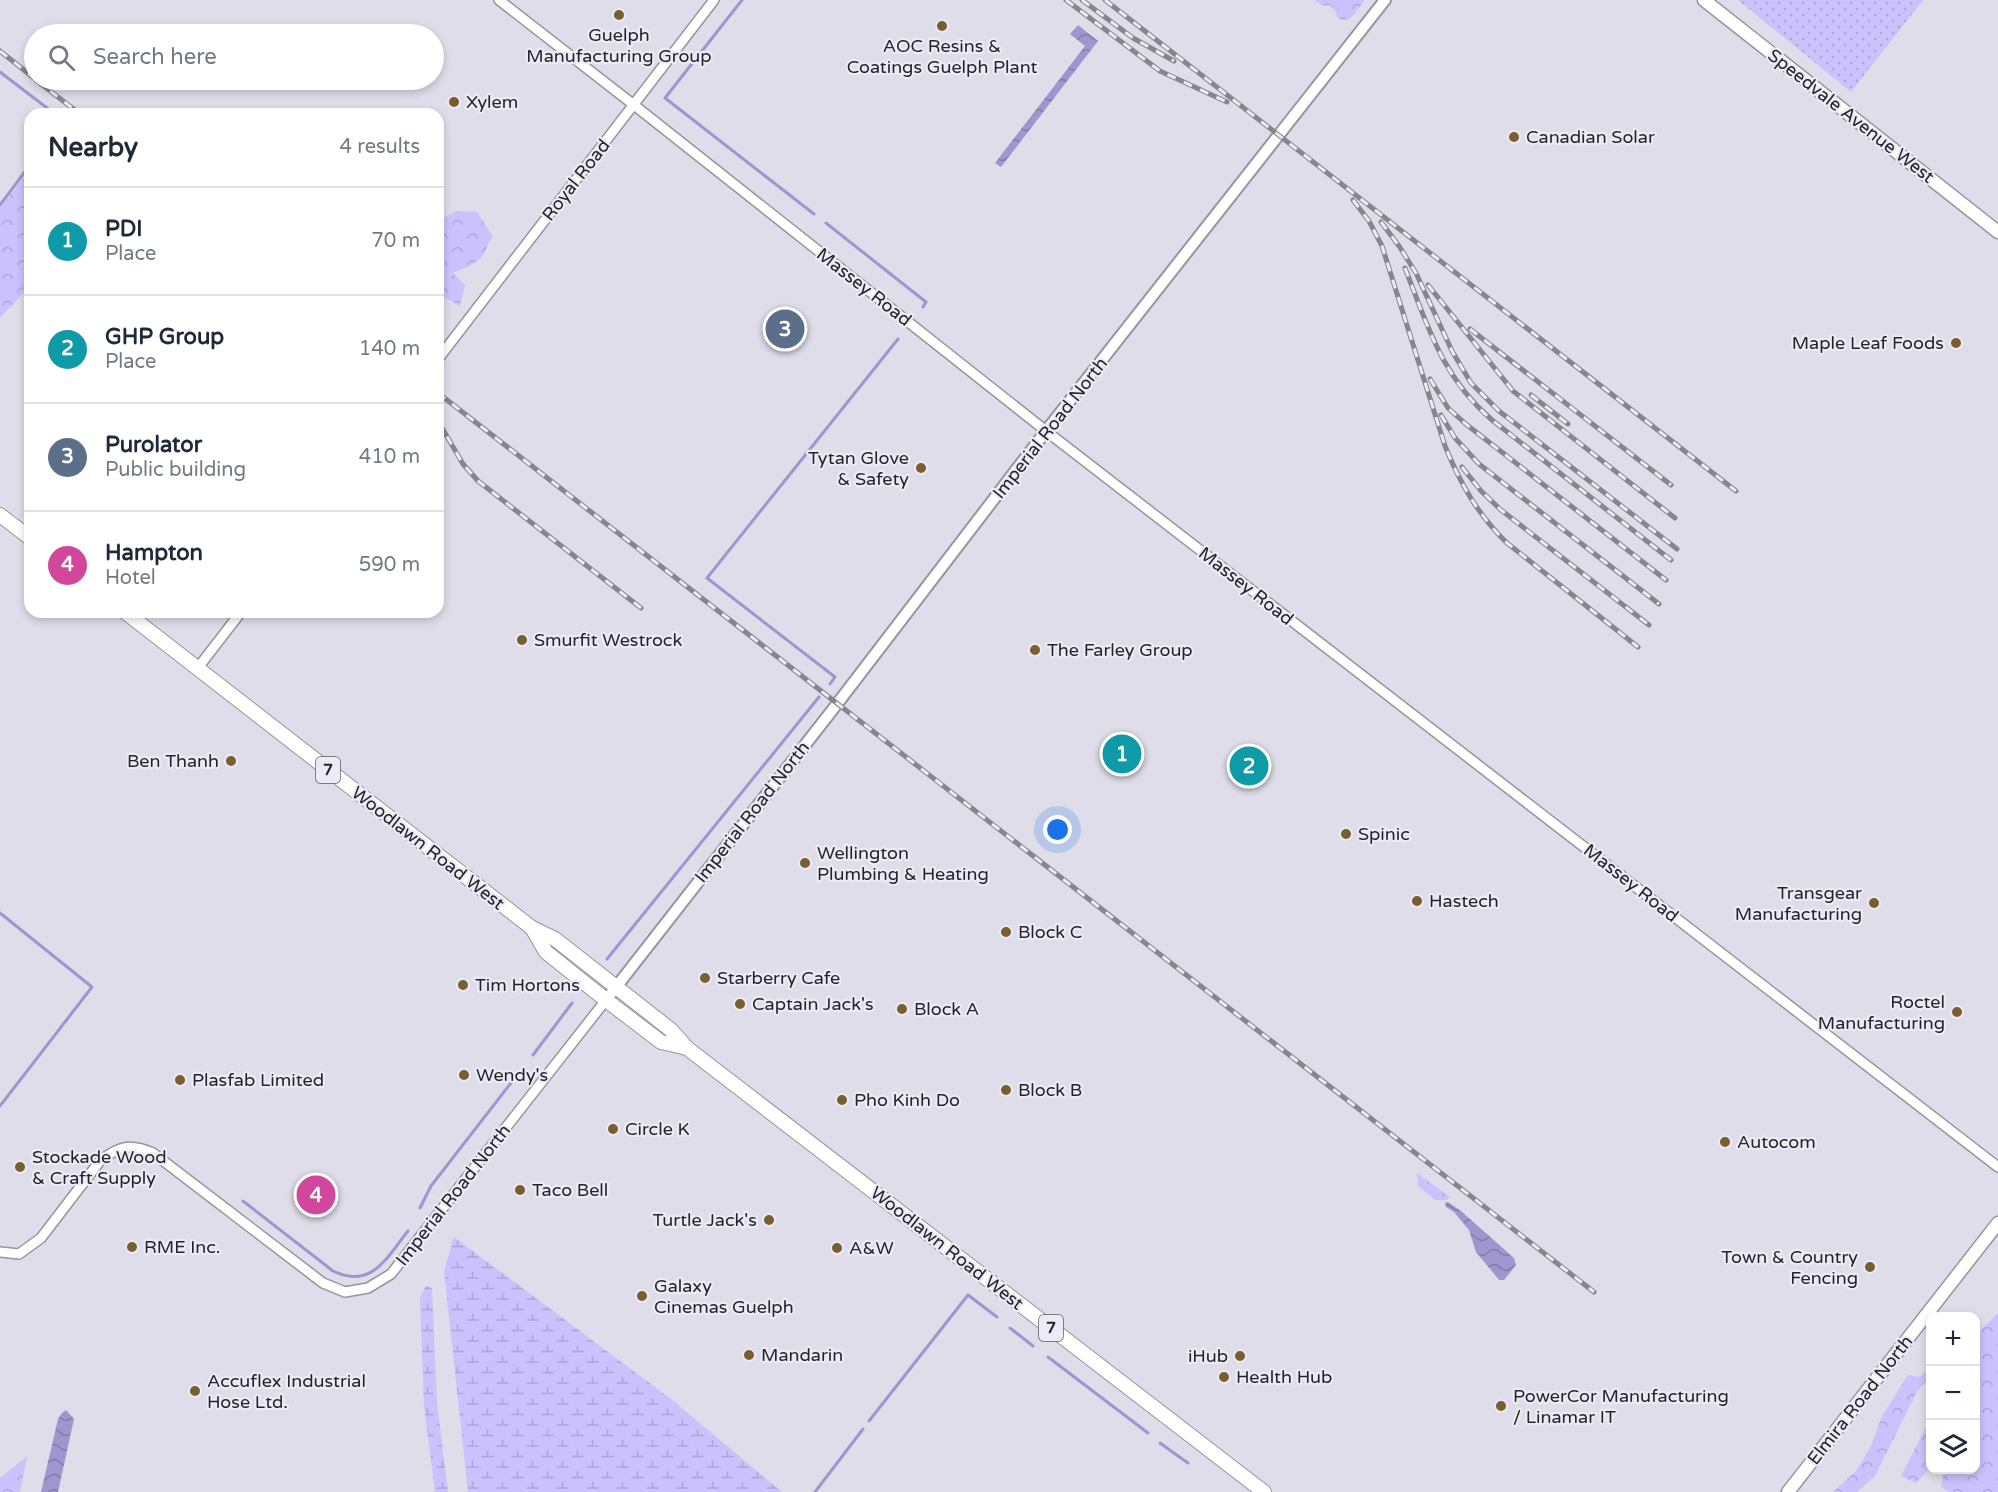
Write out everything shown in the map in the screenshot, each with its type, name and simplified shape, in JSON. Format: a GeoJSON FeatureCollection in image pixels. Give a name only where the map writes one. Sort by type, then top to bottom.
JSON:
{"type":"FeatureCollection","features":[{"type":"Feature","properties":{"kind":"main road","name":"Speedvale Avenue West"},"geometry":{"type":"LineString","coordinates":[[1704,0],[1998,232]]}},
{"type":"Feature","properties":{"kind":"main road"},"geometry":{"type":"LineString","coordinates":[[0,514],[24,533]]}},
{"type":"Feature","properties":{"kind":"main road","name":"Woodlawn Road West"},"geometry":{"type":"LineString","coordinates":[[133,618],[532,928],[555,939],[616,986],[671,1030],[687,1048],[1264,1492]]}},
{"type":"Feature","properties":{"kind":"main road","name":"Woodlawn Road West"},"geometry":{"type":"LineString","coordinates":[[532,928],[546,952],[606,1000],[662,1042],[687,1048]]}},
{"type":"Feature","properties":{"kind":"main road","name":"Elmira Road North"},"geometry":{"type":"LineString","coordinates":[[1788,1492],[1998,1223]]}},
{"type":"Feature","properties":{"kind":"street","name":"Massey Road"},"geometry":{"type":"LineString","coordinates":[[499,0],[1046,431],[1998,1167]]}},
{"type":"Feature","properties":{"kind":"street","name":"Royal Road"},"geometry":{"type":"LineString","coordinates":[[444,351],[714,0]]}},
{"type":"Feature","properties":{"kind":"street","name":"Imperial Road North"},"geometry":{"type":"LineString","coordinates":[[0,1252],[19,1254],[41,1238],[100,1161],[112,1152],[125,1147],[140,1148],[153,1153],[323,1283],[345,1292],[368,1288],[391,1274],[834,708],[1046,431],[1385,0]]}},
{"type":"Feature","properties":{"kind":"street"},"geometry":{"type":"LineString","coordinates":[[197,669],[236,618]]}},
{"type":"Feature","properties":{"kind":"green space"},"geometry":{"type":"Polygon","coordinates":[[[1315,0],[1365,0],[1351,18],[1344,20],[1338,18],[1335,10],[1329,5],[1323,6],[1315,0]]]}},
{"type":"Feature","properties":{"kind":"green space"},"geometry":{"type":"Polygon","coordinates":[[[1738,0],[1923,0],[1851,92],[1738,0]]]}},
{"type":"Feature","properties":{"kind":"green space"},"geometry":{"type":"Polygon","coordinates":[[[24,178],[24,292],[0,318],[0,208],[24,178]]]}},
{"type":"Feature","properties":{"kind":"green space"},"geometry":{"type":"Polygon","coordinates":[[[456,211],[477,212],[493,237],[480,258],[453,273],[465,285],[460,306],[444,297],[444,218],[456,211]]]}},
{"type":"Feature","properties":{"kind":"green space"},"geometry":{"type":"Polygon","coordinates":[[[1417,1173],[1450,1197],[1447,1200],[1435,1200],[1418,1186],[1417,1173]]]}},
{"type":"Feature","properties":{"kind":"green space"},"geometry":{"type":"Polygon","coordinates":[[[454,1237],[671,1399],[782,1492],[468,1492],[444,1271],[454,1237]]]}},
{"type":"Feature","properties":{"kind":"green space"},"geometry":{"type":"Polygon","coordinates":[[[426,1286],[432,1288],[437,1403],[448,1492],[435,1492],[424,1406],[420,1297],[426,1286]]]}},
{"type":"Feature","properties":{"kind":"green space"},"geometry":{"type":"Polygon","coordinates":[[[1998,1313],[1998,1492],[1949,1492],[1941,1487],[1943,1474],[1980,1474],[1980,1331],[1998,1313]]]}},
{"type":"Feature","properties":{"kind":"green space"},"geometry":{"type":"Polygon","coordinates":[[[1926,1370],[1926,1381],[1917,1392],[1875,1476],[1857,1492],[1833,1492],[1856,1471],[1871,1446],[1882,1416],[1908,1375],[1920,1377],[1926,1370]]]}},
{"type":"Feature","properties":{"kind":"green space"},"geometry":{"type":"Polygon","coordinates":[[[1926,1427],[1926,1472],[1916,1483],[1901,1476],[1926,1427]]]}},
{"type":"Feature","properties":{"kind":"green space"},"geometry":{"type":"Polygon","coordinates":[[[27,1456],[20,1492],[0,1492],[0,1478],[27,1456]]]}},
{"type":"Feature","properties":{"kind":"water"},"geometry":{"type":"Polygon","coordinates":[[[1078,25],[1098,41],[1001,167],[995,163],[1085,46],[1070,34],[1078,25]]]}},
{"type":"Feature","properties":{"kind":"water"},"geometry":{"type":"Polygon","coordinates":[[[1448,1202],[1514,1258],[1516,1265],[1504,1280],[1499,1280],[1476,1252],[1469,1230],[1454,1212],[1446,1207],[1445,1203],[1448,1202]]]}},
{"type":"Feature","properties":{"kind":"water"},"geometry":{"type":"Polygon","coordinates":[[[66,1410],[74,1419],[58,1492],[41,1492],[58,1419],[66,1410]]]}},
{"type":"Feature","properties":{"kind":"waterway"},"geometry":{"type":"LineString","coordinates":[[742,0],[665,98],[814,214]]}},
{"type":"Feature","properties":{"kind":"waterway"},"geometry":{"type":"LineString","coordinates":[[0,72],[47,108]]}},
{"type":"Feature","properties":{"kind":"waterway"},"geometry":{"type":"LineString","coordinates":[[0,205],[24,173]]}},
{"type":"Feature","properties":{"kind":"waterway"},"geometry":{"type":"LineString","coordinates":[[826,223],[926,302],[923,307]]}},
{"type":"Feature","properties":{"kind":"waterway"},"geometry":{"type":"LineString","coordinates":[[830,684],[835,677],[707,578],[898,339]]}},
{"type":"Feature","properties":{"kind":"waterway"},"geometry":{"type":"LineString","coordinates":[[607,959],[819,697]]}},
{"type":"Feature","properties":{"kind":"waterway"},"geometry":{"type":"LineString","coordinates":[[0,913],[92,987],[0,1106]]}},
{"type":"Feature","properties":{"kind":"waterway"},"geometry":{"type":"LineString","coordinates":[[533,1055],[572,1003]]}},
{"type":"Feature","properties":{"kind":"waterway"},"geometry":{"type":"LineString","coordinates":[[420,1208],[431,1186],[514,1079]]}},
{"type":"Feature","properties":{"kind":"waterway"},"geometry":{"type":"LineString","coordinates":[[243,1201],[333,1271],[347,1276],[368,1274],[377,1268],[408,1231]]}},
{"type":"Feature","properties":{"kind":"waterway"},"geometry":{"type":"LineString","coordinates":[[869,1421],[968,1295],[997,1317]]}},
{"type":"Feature","properties":{"kind":"waterway"},"geometry":{"type":"LineString","coordinates":[[1010,1328],[1033,1346]]}},
{"type":"Feature","properties":{"kind":"waterway"},"geometry":{"type":"LineString","coordinates":[[1048,1357],[1148,1433]]}},
{"type":"Feature","properties":{"kind":"waterway"},"geometry":{"type":"LineString","coordinates":[[815,1492],[863,1429]]}},
{"type":"Feature","properties":{"kind":"waterway"},"geometry":{"type":"LineString","coordinates":[[1160,1443],[1188,1463]]}},
{"type":"Feature","properties":{"kind":"railway"},"geometry":{"type":"LineString","coordinates":[[1066,0],[1160,71],[1227,102]]}},
{"type":"Feature","properties":{"kind":"railway"},"geometry":{"type":"LineString","coordinates":[[1082,0],[1133,38],[1174,61]]}},
{"type":"Feature","properties":{"kind":"railway"},"geometry":{"type":"LineString","coordinates":[[1105,0],[1736,491]]}},
{"type":"Feature","properties":{"kind":"railway"},"geometry":{"type":"LineString","coordinates":[[0,51],[24,70]]}},
{"type":"Feature","properties":{"kind":"railway"},"geometry":{"type":"LineString","coordinates":[[49,90],[72,108]]}},
{"type":"Feature","properties":{"kind":"railway"},"geometry":{"type":"LineString","coordinates":[[1353,200],[1369,221],[1382,246],[1445,446],[1471,498],[1487,521],[1507,543],[1638,647]]}},
{"type":"Feature","properties":{"kind":"railway"},"geometry":{"type":"LineString","coordinates":[[1381,222],[1416,273],[1452,351],[1471,383],[1499,411],[1677,549]]}},
{"type":"Feature","properties":{"kind":"railway"},"geometry":{"type":"LineString","coordinates":[[1405,268],[1438,350],[1475,404],[1492,420],[1671,560]]}},
{"type":"Feature","properties":{"kind":"railway"},"geometry":{"type":"LineString","coordinates":[[1428,285],[1513,391],[1675,518]]}},
{"type":"Feature","properties":{"kind":"railway"},"geometry":{"type":"LineString","coordinates":[[1470,329],[1671,485]]}},
{"type":"Feature","properties":{"kind":"railway"},"geometry":{"type":"LineString","coordinates":[[1430,379],[1448,408],[1467,425],[1666,580]]}},
{"type":"Feature","properties":{"kind":"railway"},"geometry":{"type":"LineString","coordinates":[[1531,395],[1568,424]]}},
{"type":"Feature","properties":{"kind":"railway"},"geometry":{"type":"LineString","coordinates":[[444,398],[1594,1292]]}},
{"type":"Feature","properties":{"kind":"railway"},"geometry":{"type":"LineString","coordinates":[[1441,415],[1455,438],[1479,464],[1659,604]]}},
{"type":"Feature","properties":{"kind":"railway"},"geometry":{"type":"LineString","coordinates":[[444,431],[463,464],[478,481],[641,608]]}},
{"type":"Feature","properties":{"kind":"railway"},"geometry":{"type":"LineString","coordinates":[[1462,467],[1481,491],[1501,510],[1649,625]]}},
{"type":"Feature","properties":{"kind":"place","name":"Guelph Manufacturing Group"},"geometry":{"type":"Point","coordinates":[619,15]}},
{"type":"Feature","properties":{"kind":"place","name":"AOC Resins & Coatings Guelph Plant"},"geometry":{"type":"Point","coordinates":[942,26]}},
{"type":"Feature","properties":{"kind":"place","name":"Xylem"},"geometry":{"type":"Point","coordinates":[454,102]}},
{"type":"Feature","properties":{"kind":"place","name":"Canadian Solar"},"geometry":{"type":"Point","coordinates":[1514,137]}},
{"type":"Feature","properties":{"kind":"place","name":"Purolator"},"geometry":{"type":"Point","coordinates":[785,329]}},
{"type":"Feature","properties":{"kind":"place","name":"Maple Leaf Foods"},"geometry":{"type":"Point","coordinates":[1956,343]}},
{"type":"Feature","properties":{"kind":"place","name":"Tytan Glove & Safety"},"geometry":{"type":"Point","coordinates":[921,468]}},
{"type":"Feature","properties":{"kind":"place","name":"Smurfit Westrock"},"geometry":{"type":"Point","coordinates":[522,640]}},
{"type":"Feature","properties":{"kind":"place","name":"The Farley Group"},"geometry":{"type":"Point","coordinates":[1035,650]}},
{"type":"Feature","properties":{"kind":"place","name":"PDI"},"geometry":{"type":"Point","coordinates":[1122,754]}},
{"type":"Feature","properties":{"kind":"place","name":"Ben Thanh"},"geometry":{"type":"Point","coordinates":[231,761]}},
{"type":"Feature","properties":{"kind":"place","name":"GHP Group"},"geometry":{"type":"Point","coordinates":[1249,766]}},
{"type":"Feature","properties":{"kind":"place","name":"Spinic"},"geometry":{"type":"Point","coordinates":[1346,834]}},
{"type":"Feature","properties":{"kind":"place","name":"Wellington Plumbing & Heating"},"geometry":{"type":"Point","coordinates":[805,863]}},
{"type":"Feature","properties":{"kind":"place","name":"Hastech"},"geometry":{"type":"Point","coordinates":[1417,901]}},
{"type":"Feature","properties":{"kind":"place","name":"Transgear Manufacturing"},"geometry":{"type":"Point","coordinates":[1874,903]}},
{"type":"Feature","properties":{"kind":"place","name":"Block C"},"geometry":{"type":"Point","coordinates":[1006,932]}},
{"type":"Feature","properties":{"kind":"place","name":"Starberry Cafe"},"geometry":{"type":"Point","coordinates":[705,978]}},
{"type":"Feature","properties":{"kind":"place","name":"Tim Hortons"},"geometry":{"type":"Point","coordinates":[463,985]}},
{"type":"Feature","properties":{"kind":"place","name":"Captain Jack's"},"geometry":{"type":"Point","coordinates":[740,1004]}},
{"type":"Feature","properties":{"kind":"place","name":"Block A"},"geometry":{"type":"Point","coordinates":[902,1009]}},
{"type":"Feature","properties":{"kind":"place","name":"Roctel Manufacturing"},"geometry":{"type":"Point","coordinates":[1957,1012]}},
{"type":"Feature","properties":{"kind":"place","name":"Wendy's"},"geometry":{"type":"Point","coordinates":[464,1075]}},
{"type":"Feature","properties":{"kind":"place","name":"Plasfab Limited"},"geometry":{"type":"Point","coordinates":[180,1080]}},
{"type":"Feature","properties":{"kind":"place","name":"Block B"},"geometry":{"type":"Point","coordinates":[1006,1090]}},
{"type":"Feature","properties":{"kind":"place","name":"Pho Kinh Do"},"geometry":{"type":"Point","coordinates":[842,1100]}},
{"type":"Feature","properties":{"kind":"place","name":"Circle K"},"geometry":{"type":"Point","coordinates":[613,1129]}},
{"type":"Feature","properties":{"kind":"place","name":"Autocom"},"geometry":{"type":"Point","coordinates":[1725,1142]}},
{"type":"Feature","properties":{"kind":"place","name":"Stockade Wood & Craft Supply"},"geometry":{"type":"Point","coordinates":[20,1167]}},
{"type":"Feature","properties":{"kind":"place","name":"Taco Bell"},"geometry":{"type":"Point","coordinates":[520,1190]}},
{"type":"Feature","properties":{"kind":"place","name":"Hampton"},"geometry":{"type":"Point","coordinates":[316,1195]}},
{"type":"Feature","properties":{"kind":"place","name":"Turtle Jack's"},"geometry":{"type":"Point","coordinates":[769,1220]}},
{"type":"Feature","properties":{"kind":"place","name":"RME Inc."},"geometry":{"type":"Point","coordinates":[132,1247]}},
{"type":"Feature","properties":{"kind":"place","name":"A&W"},"geometry":{"type":"Point","coordinates":[837,1248]}},
{"type":"Feature","properties":{"kind":"place","name":"Town & Country Fencing"},"geometry":{"type":"Point","coordinates":[1870,1267]}},
{"type":"Feature","properties":{"kind":"place","name":"Galaxy Cinemas Guelph"},"geometry":{"type":"Point","coordinates":[642,1296]}},
{"type":"Feature","properties":{"kind":"place","name":"Mandarin"},"geometry":{"type":"Point","coordinates":[749,1355]}},
{"type":"Feature","properties":{"kind":"place","name":"iHub"},"geometry":{"type":"Point","coordinates":[1240,1356]}},
{"type":"Feature","properties":{"kind":"place","name":"Health Hub"},"geometry":{"type":"Point","coordinates":[1224,1377]}},
{"type":"Feature","properties":{"kind":"place","name":"Accuflex Industrial Hose Ltd."},"geometry":{"type":"Point","coordinates":[195,1391]}},
{"type":"Feature","properties":{"kind":"place","name":"PowerCor Manufacturing / Linamar IT"},"geometry":{"type":"Point","coordinates":[1501,1406]}}]}
